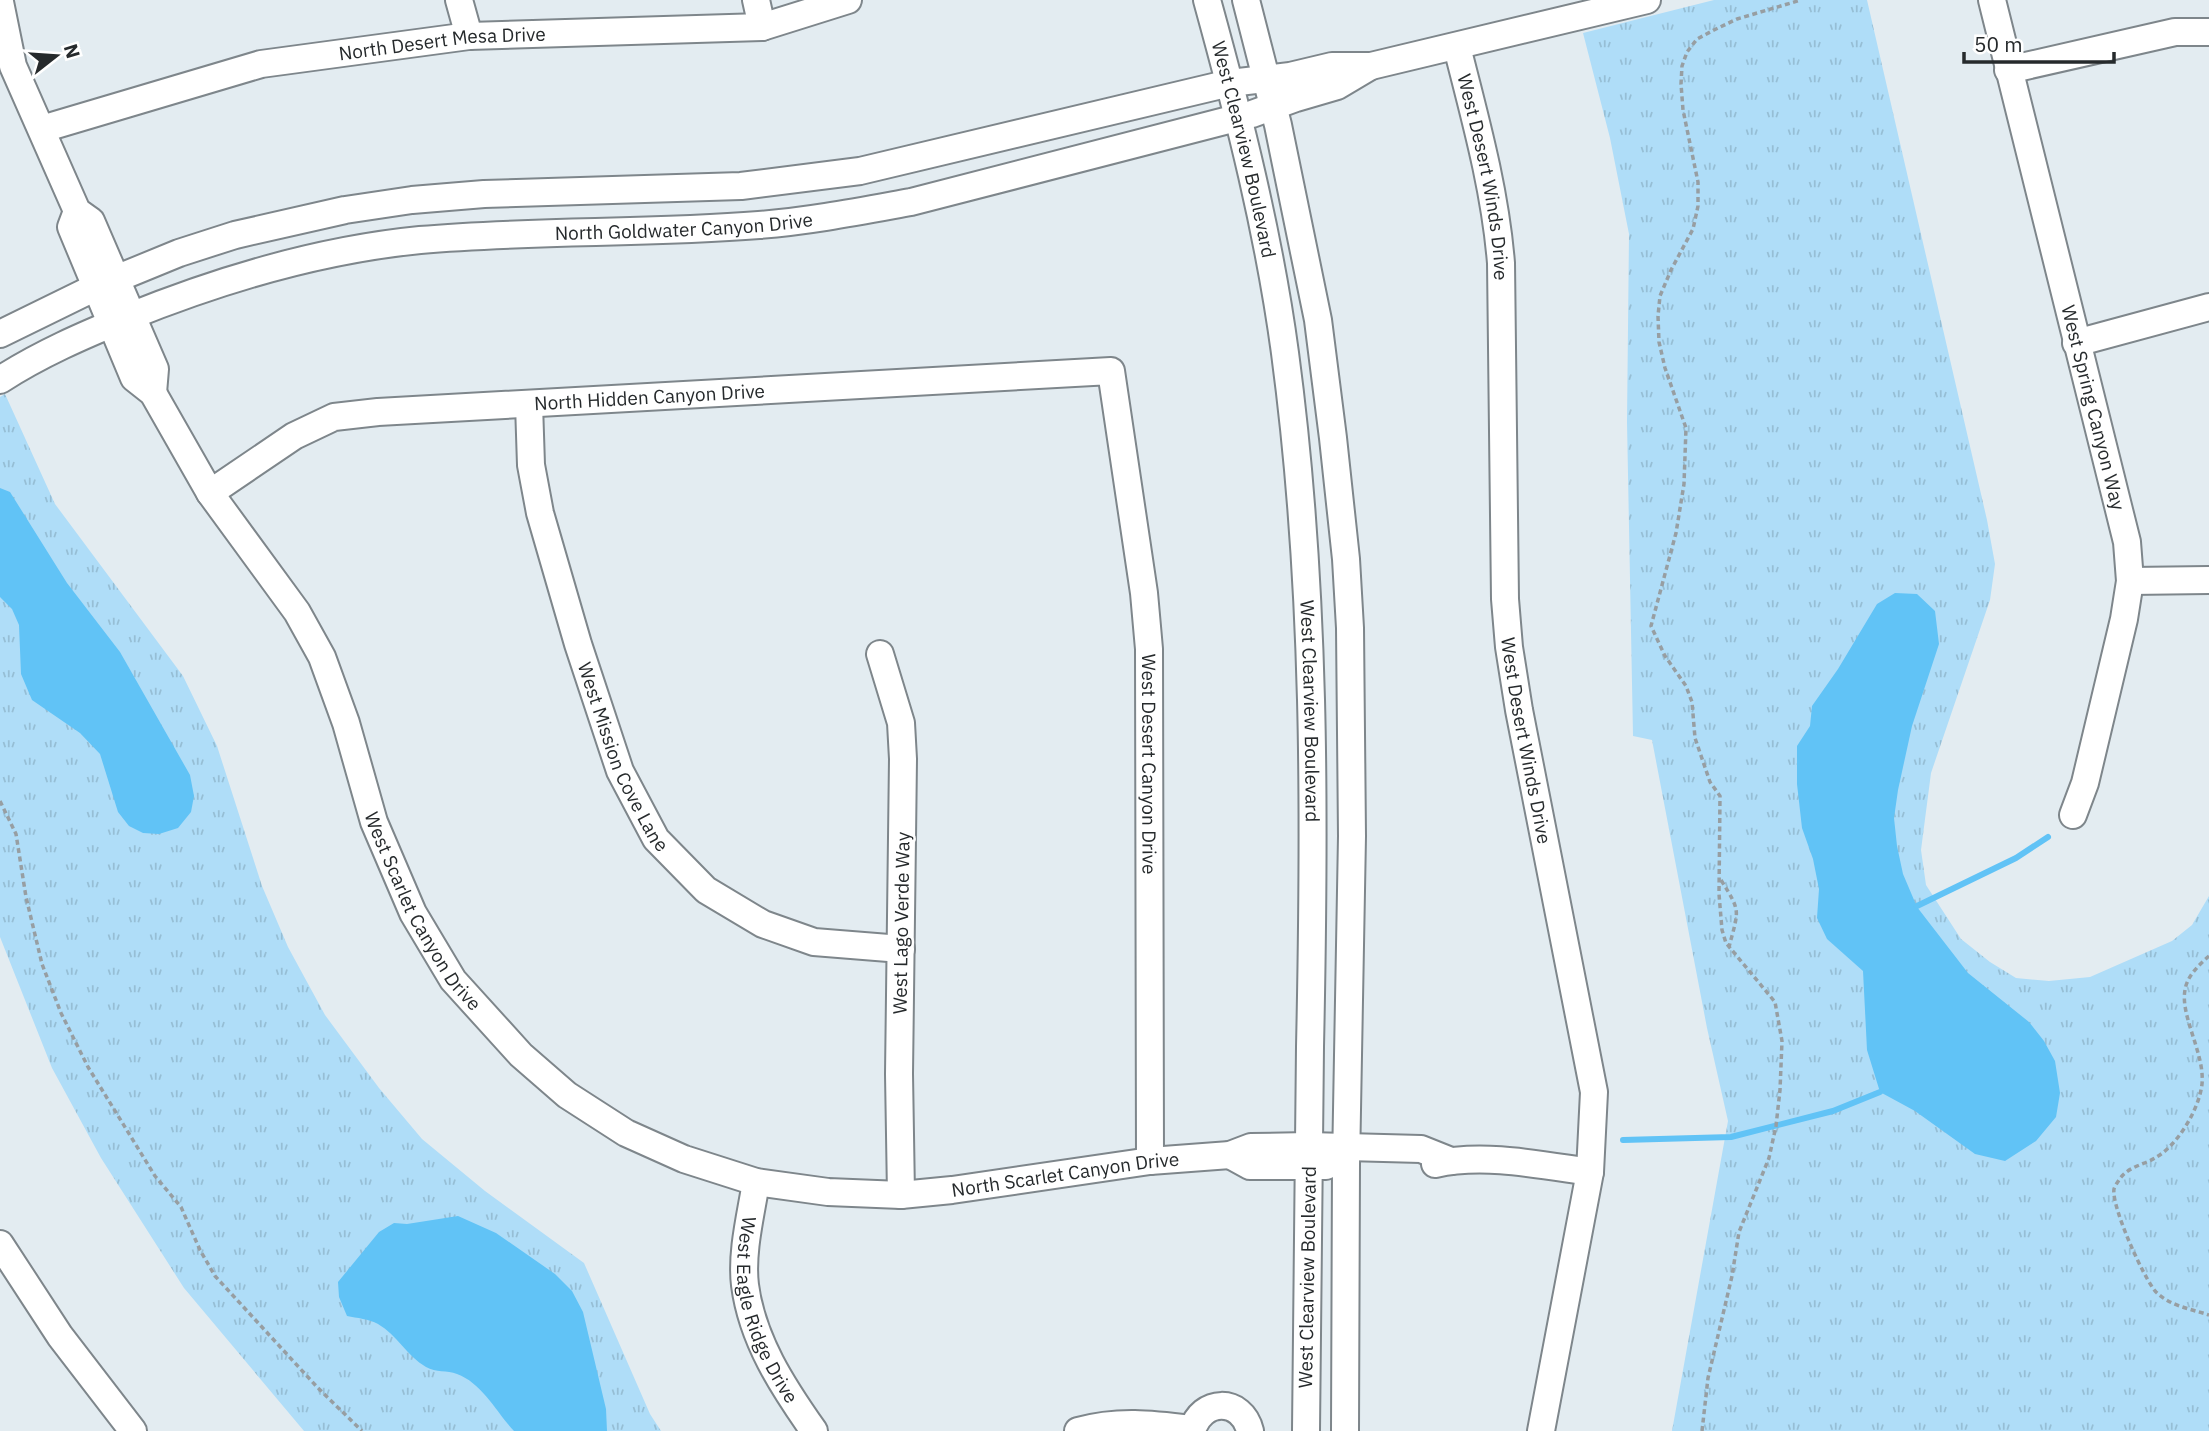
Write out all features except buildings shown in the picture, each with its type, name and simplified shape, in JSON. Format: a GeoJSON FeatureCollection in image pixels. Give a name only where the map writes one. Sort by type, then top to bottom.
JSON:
{"type":"FeatureCollection","features":[{"type":"Feature","properties":{"kind":"street"},"geometry":{"type":"LineString","coordinates":[[459,0],[468,36]]}},
{"type":"Feature","properties":{"kind":"street"},"geometry":{"type":"LineString","coordinates":[[756,0],[762,27]]}},
{"type":"Feature","properties":{"kind":"street","name":"North Desert Mesa Drive"},"geometry":{"type":"LineString","coordinates":[[42,129],[261,64],[468,36],[762,27],[848,0]]}},
{"type":"Feature","properties":{"kind":"street","name":"West Clearview Boulevard"},"geometry":{"type":"LineString","coordinates":[[1207,0],[1238,117],[1285,352],[1306,567],[1312,685],[1314,841],[1306,1431]]}},
{"type":"Feature","properties":{"kind":"street","name":"West Clearview Boulevard"},"geometry":{"type":"LineString","coordinates":[[1246,0],[1274,105],[1318,320],[1334,438],[1346,559],[1352,836],[1346,1156],[1345,1431]]}},
{"type":"Feature","properties":{"kind":"street","name":"North Goldwater Canyon Drive"},"geometry":{"type":"LineString","coordinates":[[0,380],[57,348],[113,301],[179,253],[235,235],[345,210],[412,200],[484,194],[741,186],[860,171],[1230,83],[1290,76],[1332,66],[1371,66],[1647,0]]}},
{"type":"Feature","properties":{"kind":"street","name":"West Spring Canyon Way"},"geometry":{"type":"LineString","coordinates":[[1992,0],[2127,542],[2130,581],[2118,647],[2085,783],[2073,815]]}},
{"type":"Feature","properties":{"kind":"street","name":"West Scarlet Canyon Drive"},"geometry":{"type":"LineString","coordinates":[[0,2],[13,66],[77,211],[91,221],[134,378],[153,393],[210,493],[297,612],[322,657],[346,723],[374,822],[413,913],[453,980],[521,1055],[567,1095],[626,1133],[684,1159],[756,1182],[828,1192],[901,1195]]}},
{"type":"Feature","properties":{"kind":"street"},"geometry":{"type":"LineString","coordinates":[[2008,70],[2175,32],[2209,32]]}},
{"type":"Feature","properties":{"kind":"street","name":"West Desert Winds Drive"},"geometry":{"type":"LineString","coordinates":[[1457,47],[1489,175],[1498,225],[1501,263],[1505,599],[1509,647],[1594,1092],[1590,1172],[1541,1431]]}},
{"type":"Feature","properties":{"kind":"street","name":"North Goldwater Canyon Drive"},"geometry":{"type":"LineString","coordinates":[[0,334],[113,301],[192,291],[264,269],[347,251],[417,240],[723,227],[805,220],[911,202],[1238,117],[1337,86],[1371,66]]}},
{"type":"Feature","properties":{"kind":"street"},"geometry":{"type":"LineString","coordinates":[[2076,343],[2209,307]]}},
{"type":"Feature","properties":{"kind":"street","name":"North Hidden Canyon Drive"},"geometry":{"type":"LineString","coordinates":[[210,493],[293,436],[334,417],[378,412],[1111,371]]}},
{"type":"Feature","properties":{"kind":"street","name":"West Desert Canyon Drive"},"geometry":{"type":"LineString","coordinates":[[1111,371],[1142,580],[1149,649],[1150,1161]]}},
{"type":"Feature","properties":{"kind":"street","name":"West Mission Cove Lane"},"geometry":{"type":"LineString","coordinates":[[529,404],[531,465],[540,513],[578,644],[620,771],[656,839],[706,890],[763,923],[814,942],[901,949]]}},
{"type":"Feature","properties":{"kind":"street"},"geometry":{"type":"LineString","coordinates":[[2130,581],[2209,580]]}},
{"type":"Feature","properties":{"kind":"street","name":"West Lago Verde Way"},"geometry":{"type":"LineString","coordinates":[[880,654],[901,723],[903,759],[901,1195]]}},
{"type":"Feature","properties":{"kind":"street","name":"North Scarlet Canyon Drive"},"geometry":{"type":"LineString","coordinates":[[901,1195],[1150,1161],[1230,1155],[1250,1166],[1309,1156],[1346,1156],[1423,1167],[1451,1161],[1507,1162],[1590,1172]]}},
{"type":"Feature","properties":{"kind":"street","name":"West Eagle Ridge Drive"},"geometry":{"type":"LineString","coordinates":[[756,1182],[746,1244],[745,1284],[770,1365],[814,1431]]}},
{"type":"Feature","properties":{"kind":"street"},"geometry":{"type":"LineString","coordinates":[[0,1244],[60,1336],[133,1431]]}},
{"type":"Feature","properties":{"kind":"street"},"geometry":{"type":"LineString","coordinates":[[1078,1431],[1139,1422],[1192,1430],[1202,1413],[1220,1406],[1238,1411],[1245,1418],[1250,1431]]}},
{"type":"Feature","properties":{"kind":"path"},"geometry":{"type":"LineString","coordinates":[[1702,1431],[1708,1378],[1732,1276],[1739,1232],[1769,1158],[1780,1090],[1782,1041],[1774,1002],[1729,947],[1722,930],[1720,796],[1710,782],[1698,748],[1692,702],[1686,685],[1665,656],[1651,626],[1676,533],[1684,484],[1686,428],[1665,368],[1659,342],[1658,316],[1660,296],[1693,229],[1698,206],[1698,182],[1683,110],[1681,84],[1682,65],[1687,52],[1697,40],[1737,19],[1801,0]]}},
{"type":"Feature","properties":{"kind":"path"},"geometry":{"type":"LineString","coordinates":[[0,801],[16,834],[26,897],[42,964],[61,1013],[88,1067],[155,1176],[181,1207],[200,1251],[215,1276],[318,1388],[362,1431]]}},
{"type":"Feature","properties":{"kind":"path"},"geometry":{"type":"LineString","coordinates":[[1720,878],[1736,902],[1738,914],[1729,947]]}},
{"type":"Feature","properties":{"kind":"path"},"geometry":{"type":"LineString","coordinates":[[2209,956],[2191,974],[2185,990],[2187,1013],[2202,1083],[2196,1103],[2172,1143],[2155,1158],[2138,1165],[2121,1177],[2114,1189],[2124,1229],[2155,1291],[2169,1302],[2209,1315]]}},
{"type":"Feature","properties":{"kind":"green space"},"geometry":{"type":"Polygon","coordinates":[[[1714,0],[1867,0],[1995,564],[1990,600],[1931,773],[1921,850],[1926,885],[1961,939],[1990,962],[2016,978],[2049,981],[2090,977],[2172,941],[2192,925],[2209,896],[2209,1431],[1672,1431],[1728,1121],[1707,1028],[1652,740],[1633,736],[1627,422],[1629,234],[1610,138],[1583,33],[1714,0]]]}},
{"type":"Feature","properties":{"kind":"green space"},"geometry":{"type":"Polygon","coordinates":[[[5,394],[55,504],[183,676],[217,746],[262,886],[288,947],[325,1015],[379,1088],[422,1139],[485,1191],[584,1263],[650,1414],[661,1431],[304,1431],[184,1288],[101,1158],[52,1068],[0,937],[0,397],[5,394]]]}},
{"type":"Feature","properties":{"kind":"water"},"geometry":{"type":"Polygon","coordinates":[[[0,488],[10,492],[67,583],[120,652],[190,775],[194,796],[191,812],[178,828],[159,834],[143,833],[129,826],[118,812],[100,754],[80,733],[32,700],[21,674],[19,625],[12,609],[0,597],[0,488]]]}},
{"type":"Feature","properties":{"kind":"water"},"geometry":{"type":"Polygon","coordinates":[[[1895,593],[1917,594],[1935,611],[1939,644],[1912,726],[1898,790],[1894,818],[1903,874],[1917,907],[1968,973],[2029,1022],[2055,1061],[2060,1093],[2056,1117],[2036,1141],[2005,1161],[1975,1154],[1915,1111],[1880,1092],[1867,1050],[1863,971],[1827,939],[1817,918],[1819,889],[1813,859],[1802,828],[1797,784],[1797,746],[1810,726],[1812,706],[1877,604],[1895,593]]]}},
{"type":"Feature","properties":{"kind":"water"},"geometry":{"type":"Polygon","coordinates":[[[458,1216],[496,1233],[555,1274],[572,1291],[583,1312],[606,1409],[607,1431],[514,1431],[482,1391],[466,1378],[426,1367],[378,1324],[347,1316],[339,1297],[338,1282],[379,1232],[394,1223],[407,1224],[458,1216]]]}},
{"type":"Feature","properties":{"kind":"waterway"},"geometry":{"type":"LineString","coordinates":[[1917,906],[2016,858],[2048,837]]}},
{"type":"Feature","properties":{"kind":"waterway"},"geometry":{"type":"LineString","coordinates":[[1623,1140],[1731,1137],[1833,1111],[1880,1092]]}}]}
